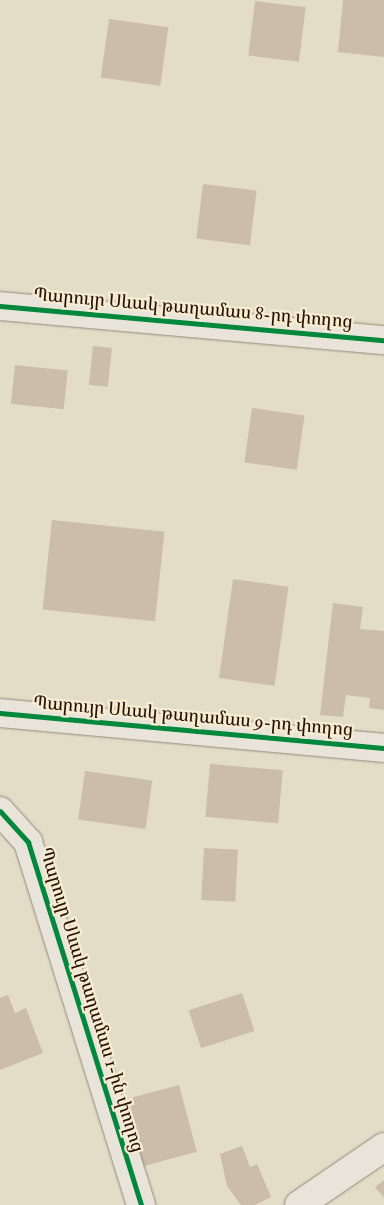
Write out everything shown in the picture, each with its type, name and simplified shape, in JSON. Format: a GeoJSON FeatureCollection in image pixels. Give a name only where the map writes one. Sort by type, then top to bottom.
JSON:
{"type":"FeatureCollection","features":[{"type":"Feature","properties":{"kind":"street","name":"Պարույր Սևակ թաղամաս 8-րդ փողոց"},"geometry":{"type":"LineString","coordinates":[[0,306],[384,340]]}},
{"type":"Feature","properties":{"kind":"street","name":"Պարույր Սևակ թաղամաս 9-րդ փողոց"},"geometry":{"type":"LineString","coordinates":[[0,713],[384,748]]}},
{"type":"Feature","properties":{"kind":"street","name":"Պարույր Սևակ թաղամաս 1-ին փողոց"},"geometry":{"type":"LineString","coordinates":[[0,811],[28,842],[141,1205]]}},
{"type":"Feature","properties":{"kind":"street"},"geometry":{"type":"LineString","coordinates":[[298,1205],[384,1147]]}},
{"type":"Feature","properties":{"kind":"building"},"geometry":{"type":"Polygon","coordinates":[[[343,0],[384,0],[384,57],[338,52],[343,0]]]}},
{"type":"Feature","properties":{"kind":"building"},"geometry":{"type":"Polygon","coordinates":[[[255,1],[306,7],[299,62],[248,56],[255,1]]]}},
{"type":"Feature","properties":{"kind":"building"},"geometry":{"type":"Polygon","coordinates":[[[109,19],[168,27],[160,86],[101,77],[109,19]]]}},
{"type":"Feature","properties":{"kind":"building"},"geometry":{"type":"Polygon","coordinates":[[[203,184],[257,191],[250,245],[196,239],[203,184]]]}},
{"type":"Feature","properties":{"kind":"building"},"geometry":{"type":"Polygon","coordinates":[[[93,346],[112,348],[108,387],[89,385],[93,346]]]}},
{"type":"Feature","properties":{"kind":"building"},"geometry":{"type":"Polygon","coordinates":[[[15,365],[68,371],[64,409],[11,404],[15,365]]]}},
{"type":"Feature","properties":{"kind":"building"},"geometry":{"type":"Polygon","coordinates":[[[252,408],[304,415],[297,470],[244,462],[252,408]]]}},
{"type":"Feature","properties":{"kind":"building"},"geometry":{"type":"Polygon","coordinates":[[[52,520],[164,532],[155,621],[43,610],[52,520]]]}},
{"type":"Feature","properties":{"kind":"building"},"geometry":{"type":"Polygon","coordinates":[[[233,579],[288,587],[275,686],[219,678],[233,579]]]}},
{"type":"Feature","properties":{"kind":"building"},"geometry":{"type":"Polygon","coordinates":[[[333,603],[363,607],[360,629],[384,631],[384,710],[369,708],[370,698],[346,695],[343,717],[320,715],[333,603]]]}},
{"type":"Feature","properties":{"kind":"building"},"geometry":{"type":"Polygon","coordinates":[[[210,764],[283,770],[278,823],[205,817],[210,764]]]}},
{"type":"Feature","properties":{"kind":"building"},"geometry":{"type":"Polygon","coordinates":[[[85,771],[152,780],[146,829],[78,820],[85,771]]]}},
{"type":"Feature","properties":{"kind":"building"},"geometry":{"type":"Polygon","coordinates":[[[204,848],[238,850],[235,902],[201,900],[204,848]]]}},
{"type":"Feature","properties":{"kind":"building"},"geometry":{"type":"Polygon","coordinates":[[[242,993],[254,1031],[201,1048],[189,1010],[242,993]]]}},
{"type":"Feature","properties":{"kind":"building"},"geometry":{"type":"Polygon","coordinates":[[[8,995],[15,1013],[26,1008],[43,1053],[0,1070],[0,998],[8,995]]]}},
{"type":"Feature","properties":{"kind":"building"},"geometry":{"type":"Polygon","coordinates":[[[179,1085],[197,1152],[140,1167],[122,1100],[179,1085]]]}},
{"type":"Feature","properties":{"kind":"building"},"geometry":{"type":"Polygon","coordinates":[[[242,1146],[250,1167],[257,1164],[271,1197],[255,1205],[241,1205],[227,1186],[220,1154],[242,1146]]]}},
{"type":"Feature","properties":{"kind":"building"},"geometry":{"type":"Polygon","coordinates":[[[384,1180],[384,1198],[375,1187],[384,1180]]]}},
{"type":"Feature","properties":{"kind":"cycle path"},"geometry":{"type":"LineString","coordinates":[[0,306],[384,340]]}},
{"type":"Feature","properties":{"kind":"cycle path"},"geometry":{"type":"LineString","coordinates":[[0,713],[384,748]]}},
{"type":"Feature","properties":{"kind":"cycle path"},"geometry":{"type":"LineString","coordinates":[[0,811],[28,842],[141,1205]]}}]}
